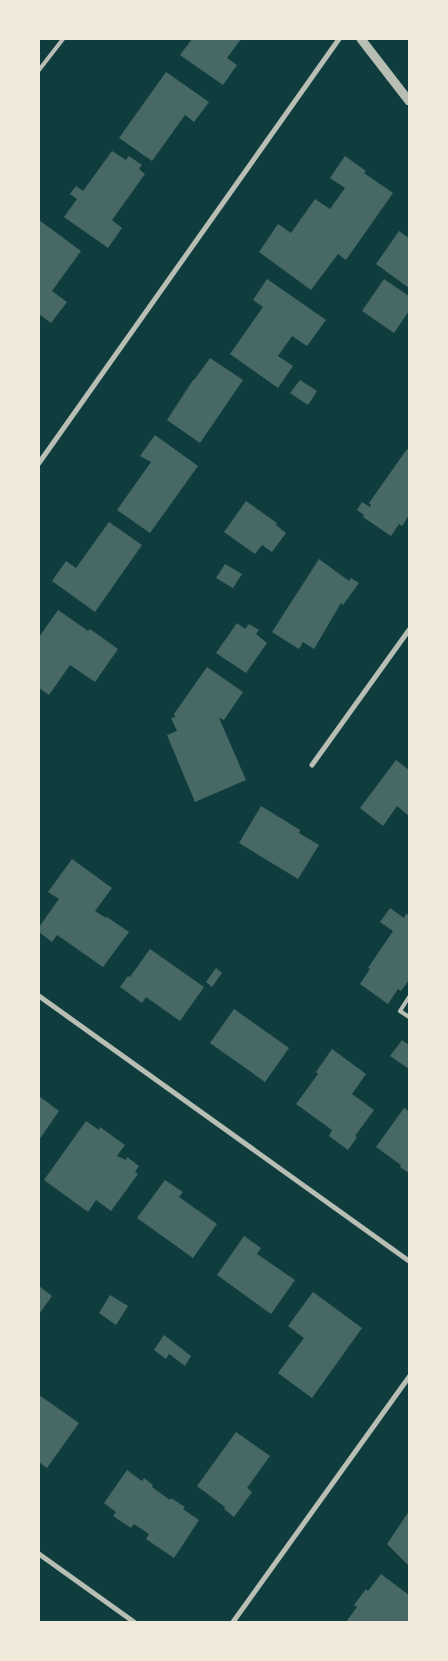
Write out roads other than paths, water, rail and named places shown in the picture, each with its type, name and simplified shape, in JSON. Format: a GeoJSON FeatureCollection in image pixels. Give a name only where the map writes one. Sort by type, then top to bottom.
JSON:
{"type":"FeatureCollection","features":[{"type":"Feature","properties":{"kind":"street"},"geometry":{"type":"LineString","coordinates":[[39,463],[339,39]]}},
{"type":"Feature","properties":{"kind":"street"},"geometry":{"type":"LineString","coordinates":[[361,39],[409,101]]}},
{"type":"Feature","properties":{"kind":"street"},"geometry":{"type":"LineString","coordinates":[[312,765],[409,630]]}},
{"type":"Feature","properties":{"kind":"street"},"geometry":{"type":"LineString","coordinates":[[39,996],[409,1261]]}},
{"type":"Feature","properties":{"kind":"street"},"geometry":{"type":"LineString","coordinates":[[233,1622],[409,1377]]}},
{"type":"Feature","properties":{"kind":"street"},"geometry":{"type":"LineString","coordinates":[[39,1554],[134,1622]]}},
{"type":"Feature","properties":{"kind":"lane"},"geometry":{"type":"LineString","coordinates":[[39,70],[63,39]]}},
{"type":"Feature","properties":{"kind":"lane"},"geometry":{"type":"LineString","coordinates":[[409,997],[400,1011],[409,1017]]}}]}
